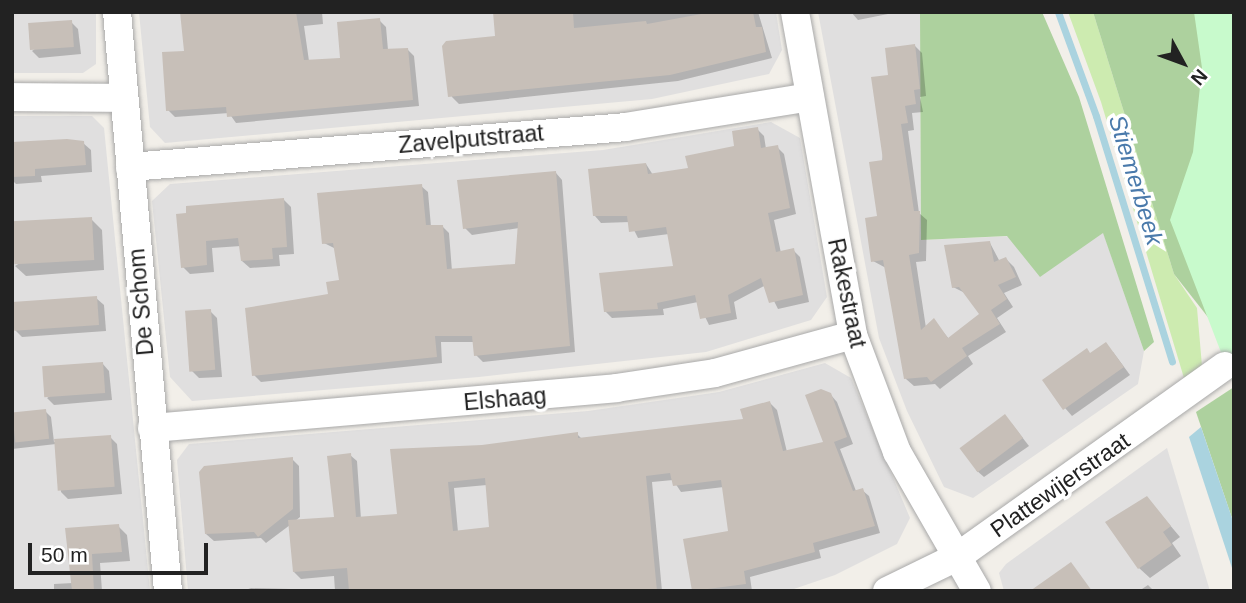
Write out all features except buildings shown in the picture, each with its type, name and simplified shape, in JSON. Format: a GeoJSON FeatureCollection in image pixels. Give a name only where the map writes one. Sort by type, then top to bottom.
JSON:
{"type":"FeatureCollection","features":[{"type":"Feature","properties":{"kind":"street","name":"De Schom"},"geometry":{"type":"LineString","coordinates":[[117,12],[168,591]]}},
{"type":"Feature","properties":{"kind":"street","name":"Rakestraat"},"geometry":{"type":"LineString","coordinates":[[794,12],[853,335],[897,452],[977,591]]}},
{"type":"Feature","properties":{"kind":"street"},"geometry":{"type":"LineString","coordinates":[[12,97],[124,98]]}},
{"type":"Feature","properties":{"kind":"street","name":"Zavelputstraat"},"geometry":{"type":"LineString","coordinates":[[130,167],[625,127],[810,97]]}},
{"type":"Feature","properties":{"kind":"street","name":"Elshaag"},"geometry":{"type":"LineString","coordinates":[[152,428],[616,388],[715,373],[853,335]]}},
{"type":"Feature","properties":{"kind":"street","name":"Plattewijerstraat"},"geometry":{"type":"LineString","coordinates":[[887,591],[957,557],[1225,366]]}},
{"type":"Feature","properties":{"kind":"shaded area"},"geometry":{"type":"Polygon","coordinates":[[[12,12],[96,12],[96,64],[83,73],[12,73],[12,12]]]}},
{"type":"Feature","properties":{"kind":"shaded area"},"geometry":{"type":"Polygon","coordinates":[[[139,12],[776,12],[782,50],[769,74],[652,99],[165,143],[150,127],[139,12]]]}},
{"type":"Feature","properties":{"kind":"shaded area"},"geometry":{"type":"Polygon","coordinates":[[[818,12],[920,12],[921,240],[1103,232],[1144,351],[1138,384],[973,498],[944,487],[907,411],[879,338],[818,12]]]}},
{"type":"Feature","properties":{"kind":"shaded area"},"geometry":{"type":"Polygon","coordinates":[[[12,116],[92,116],[104,128],[150,591],[12,591],[12,116]]]}},
{"type":"Feature","properties":{"kind":"shaded area"},"geometry":{"type":"Polygon","coordinates":[[[771,122],[800,138],[827,297],[811,320],[706,352],[479,377],[192,401],[170,377],[152,201],[170,184],[603,150],[771,122]]]}},
{"type":"Feature","properties":{"kind":"shaded area"},"geometry":{"type":"Polygon","coordinates":[[[825,363],[851,378],[910,518],[897,544],[835,575],[788,591],[188,591],[177,460],[189,444],[588,411],[719,392],[825,363]]]}},
{"type":"Feature","properties":{"kind":"shaded area"},"geometry":{"type":"Polygon","coordinates":[[[1167,448],[1210,591],[1004,591],[999,573],[1006,564],[1167,448]]]}},
{"type":"Feature","properties":{"kind":"green space"},"geometry":{"type":"Polygon","coordinates":[[[920,12],[1042,12],[1079,97],[1154,342],[1144,351],[1103,233],[1040,277],[1007,236],[921,240],[920,12]]]}},
{"type":"Feature","properties":{"kind":"green space"},"geometry":{"type":"Polygon","coordinates":[[[1068,12],[1093,12],[1174,274],[1197,308],[1202,366],[1184,378],[1101,102],[1068,12]]]}},
{"type":"Feature","properties":{"kind":"green space"},"geometry":{"type":"Polygon","coordinates":[[[1093,12],[1234,12],[1233,349],[1174,274],[1093,12]]]}},
{"type":"Feature","properties":{"kind":"green space"},"geometry":{"type":"Polygon","coordinates":[[[1194,12],[1234,12],[1234,386],[1170,220],[1193,152],[1202,68],[1194,12]]]}},
{"type":"Feature","properties":{"kind":"green space"},"geometry":{"type":"Polygon","coordinates":[[[1234,387],[1234,524],[1196,412],[1234,387]]]}},
{"type":"Feature","properties":{"kind":"water"},"geometry":{"type":"Polygon","coordinates":[[[1201,427],[1234,524],[1234,574],[1189,437],[1201,427]]]}},
{"type":"Feature","properties":{"kind":"waterway","name":"Stiemerbeek"},"geometry":{"type":"LineString","coordinates":[[1058,12],[1096,116],[1172,361]]}}]}
